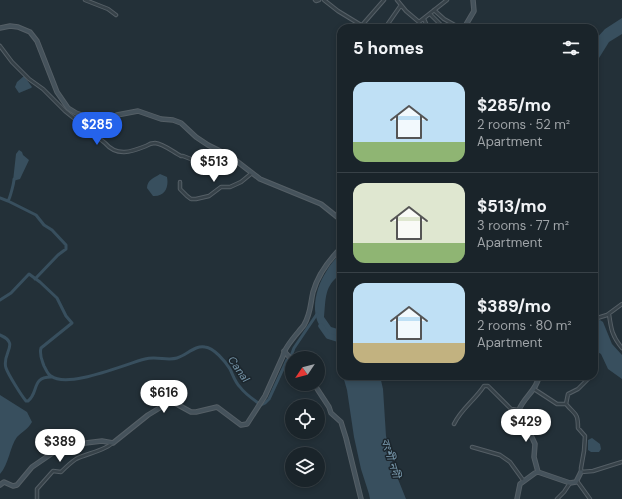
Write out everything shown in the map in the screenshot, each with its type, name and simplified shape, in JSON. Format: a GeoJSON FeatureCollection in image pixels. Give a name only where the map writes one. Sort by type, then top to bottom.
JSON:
{"type":"FeatureCollection","features":[{"type":"Feature","properties":{"kind":"street"},"geometry":{"type":"LineString","coordinates":[[85,0],[108,9],[116,15]]}},
{"type":"Feature","properties":{"kind":"street"},"geometry":{"type":"LineString","coordinates":[[315,0],[319,0]]}},
{"type":"Feature","properties":{"kind":"street"},"geometry":{"type":"LineString","coordinates":[[324,0],[338,11],[359,24]]}},
{"type":"Feature","properties":{"kind":"street"},"geometry":{"type":"LineString","coordinates":[[363,24],[384,0]]}},
{"type":"Feature","properties":{"kind":"street"},"geometry":{"type":"LineString","coordinates":[[397,0],[418,22],[448,0]]}},
{"type":"Feature","properties":{"kind":"street"},"geometry":{"type":"LineString","coordinates":[[466,24],[474,11],[473,0]]}},
{"type":"Feature","properties":{"kind":"street"},"geometry":{"type":"LineString","coordinates":[[388,24],[401,5]]}},
{"type":"Feature","properties":{"kind":"street"},"geometry":{"type":"LineString","coordinates":[[434,10],[441,17],[453,24]]}},
{"type":"Feature","properties":{"kind":"street"},"geometry":{"type":"LineString","coordinates":[[430,14],[440,24]]}},
{"type":"Feature","properties":{"kind":"street"},"geometry":{"type":"LineString","coordinates":[[424,18],[426,24]]}},
{"type":"Feature","properties":{"kind":"street"},"geometry":{"type":"LineString","coordinates":[[0,28],[10,26],[25,29],[30,32],[37,41],[57,92],[68,108],[76,113],[93,119],[108,120],[117,115],[138,111],[161,119],[181,123],[190,132],[214,148],[230,156],[260,179],[321,204],[337,217]]}},
{"type":"Feature","properties":{"kind":"street"},"geometry":{"type":"LineString","coordinates":[[0,46],[12,62],[29,79],[43,89],[64,111],[106,143],[111,150],[120,152],[133,151],[152,143],[157,143],[181,156],[201,163],[204,162],[214,148]]}},
{"type":"Feature","properties":{"kind":"street"},"geometry":{"type":"LineString","coordinates":[[180,182],[180,189],[191,199],[196,199],[209,196],[221,187],[230,187],[241,182],[252,173]]}},
{"type":"Feature","properties":{"kind":"street"},"geometry":{"type":"LineString","coordinates":[[37,499],[37,489],[53,471],[61,472],[76,459],[108,448],[148,415],[171,401],[190,412],[217,407],[241,425],[247,424],[265,396],[284,351],[296,337],[309,315],[314,291],[319,277],[328,262],[337,252]]}},
{"type":"Feature","properties":{"kind":"street"},"geometry":{"type":"LineString","coordinates":[[598,318],[609,314],[622,304]]}},
{"type":"Feature","properties":{"kind":"street"},"geometry":{"type":"LineString","coordinates":[[609,314],[611,330],[622,348]]}},
{"type":"Feature","properties":{"kind":"street"},"geometry":{"type":"LineString","coordinates":[[538,380],[534,389],[523,400],[519,410],[535,444],[534,457],[538,472]]}},
{"type":"Feature","properties":{"kind":"street"},"geometry":{"type":"LineString","coordinates":[[566,404],[568,394],[578,389],[587,380]]}},
{"type":"Feature","properties":{"kind":"street"},"geometry":{"type":"LineString","coordinates":[[454,424],[458,416],[477,396],[484,386],[488,386],[511,409],[519,410]]}},
{"type":"Feature","properties":{"kind":"street"},"geometry":{"type":"LineString","coordinates":[[517,499],[519,487],[523,480],[538,472],[570,483],[576,481],[581,472],[585,436],[578,428],[578,419],[576,414],[566,404],[557,404],[534,389]]}},
{"type":"Feature","properties":{"kind":"street"},"geometry":{"type":"LineString","coordinates":[[319,391],[330,410],[341,422],[361,499]]}},
{"type":"Feature","properties":{"kind":"street"},"geometry":{"type":"LineString","coordinates":[[0,485],[4,482],[13,486],[17,485],[32,467],[54,452],[69,445],[102,441],[113,443]]}},
{"type":"Feature","properties":{"kind":"street"},"geometry":{"type":"LineString","coordinates":[[472,447],[500,455],[510,462],[523,480]]}},
{"type":"Feature","properties":{"kind":"street"},"geometry":{"type":"LineString","coordinates":[[581,472],[593,471],[622,462]]}},
{"type":"Feature","properties":{"kind":"street"},"geometry":{"type":"LineString","coordinates":[[576,481],[590,499]]}},
{"type":"Feature","properties":{"kind":"street"},"geometry":{"type":"LineString","coordinates":[[557,499],[570,483]]}},
{"type":"Feature","properties":{"kind":"water"},"geometry":{"type":"Polygon","coordinates":[[[622,18],[622,34],[609,42],[598,60],[598,37],[605,29],[622,18]]]}},
{"type":"Feature","properties":{"kind":"water"},"geometry":{"type":"Polygon","coordinates":[[[24,76],[32,87],[19,93],[15,87],[17,82],[24,76]]]}},
{"type":"Feature","properties":{"kind":"water"},"geometry":{"type":"Polygon","coordinates":[[[19,150],[29,160],[20,179],[13,181],[16,154],[19,150]]]}},
{"type":"Feature","properties":{"kind":"water"},"geometry":{"type":"Polygon","coordinates":[[[160,174],[167,177],[167,188],[161,195],[153,196],[147,188],[147,185],[151,180],[160,174]]]}},
{"type":"Feature","properties":{"kind":"water"},"geometry":{"type":"Polygon","coordinates":[[[337,257],[337,277],[331,283],[327,293],[324,317],[331,327],[337,329],[337,338],[327,333],[320,327],[316,318],[315,309],[318,289],[329,266],[337,257]]]}},
{"type":"Feature","properties":{"kind":"water"},"geometry":{"type":"Polygon","coordinates":[[[598,321],[603,322],[612,344],[622,355],[622,379],[608,369],[601,354],[598,352],[598,321]]]}},
{"type":"Feature","properties":{"kind":"water"},"geometry":{"type":"Polygon","coordinates":[[[344,380],[381,380],[383,389],[386,436],[394,469],[406,499],[370,499],[361,469],[354,437],[344,380]]]}},
{"type":"Feature","properties":{"kind":"water"},"geometry":{"type":"Polygon","coordinates":[[[0,395],[27,412],[32,422],[27,429],[17,437],[0,474],[0,395]]]}},
{"type":"Feature","properties":{"kind":"water"},"geometry":{"type":"Polygon","coordinates":[[[592,438],[600,444],[601,449],[599,452],[591,452],[588,450],[588,440],[592,438]]]}},
{"type":"Feature","properties":{"kind":"waterway"},"geometry":{"type":"LineString","coordinates":[[8,201],[14,179]]}},
{"type":"Feature","properties":{"kind":"waterway"},"geometry":{"type":"LineString","coordinates":[[0,198],[36,215],[44,225],[52,230],[66,245],[66,249],[58,255],[35,279]]}},
{"type":"Feature","properties":{"kind":"waterway","name":"Canal"},"geometry":{"type":"LineString","coordinates":[[0,300],[11,293],[29,274],[57,298],[66,316],[72,323],[41,348],[40,353],[44,366],[48,374],[51,376],[59,379],[70,380],[83,378],[145,359],[170,359],[181,357],[198,347],[205,347],[219,355],[230,369],[242,390],[261,405],[269,399],[287,360],[317,314]]}},
{"type":"Feature","properties":{"kind":"waterway","name":"বংশী নদী"},"geometry":{"type":"LineString","coordinates":[[321,326],[328,336],[337,339]]}},
{"type":"Feature","properties":{"kind":"waterway","name":"Canal"},"geometry":{"type":"LineString","coordinates":[[0,335],[6,338],[10,345],[5,363],[6,368],[26,401],[31,398],[38,382],[45,378],[51,377]]}}]}
